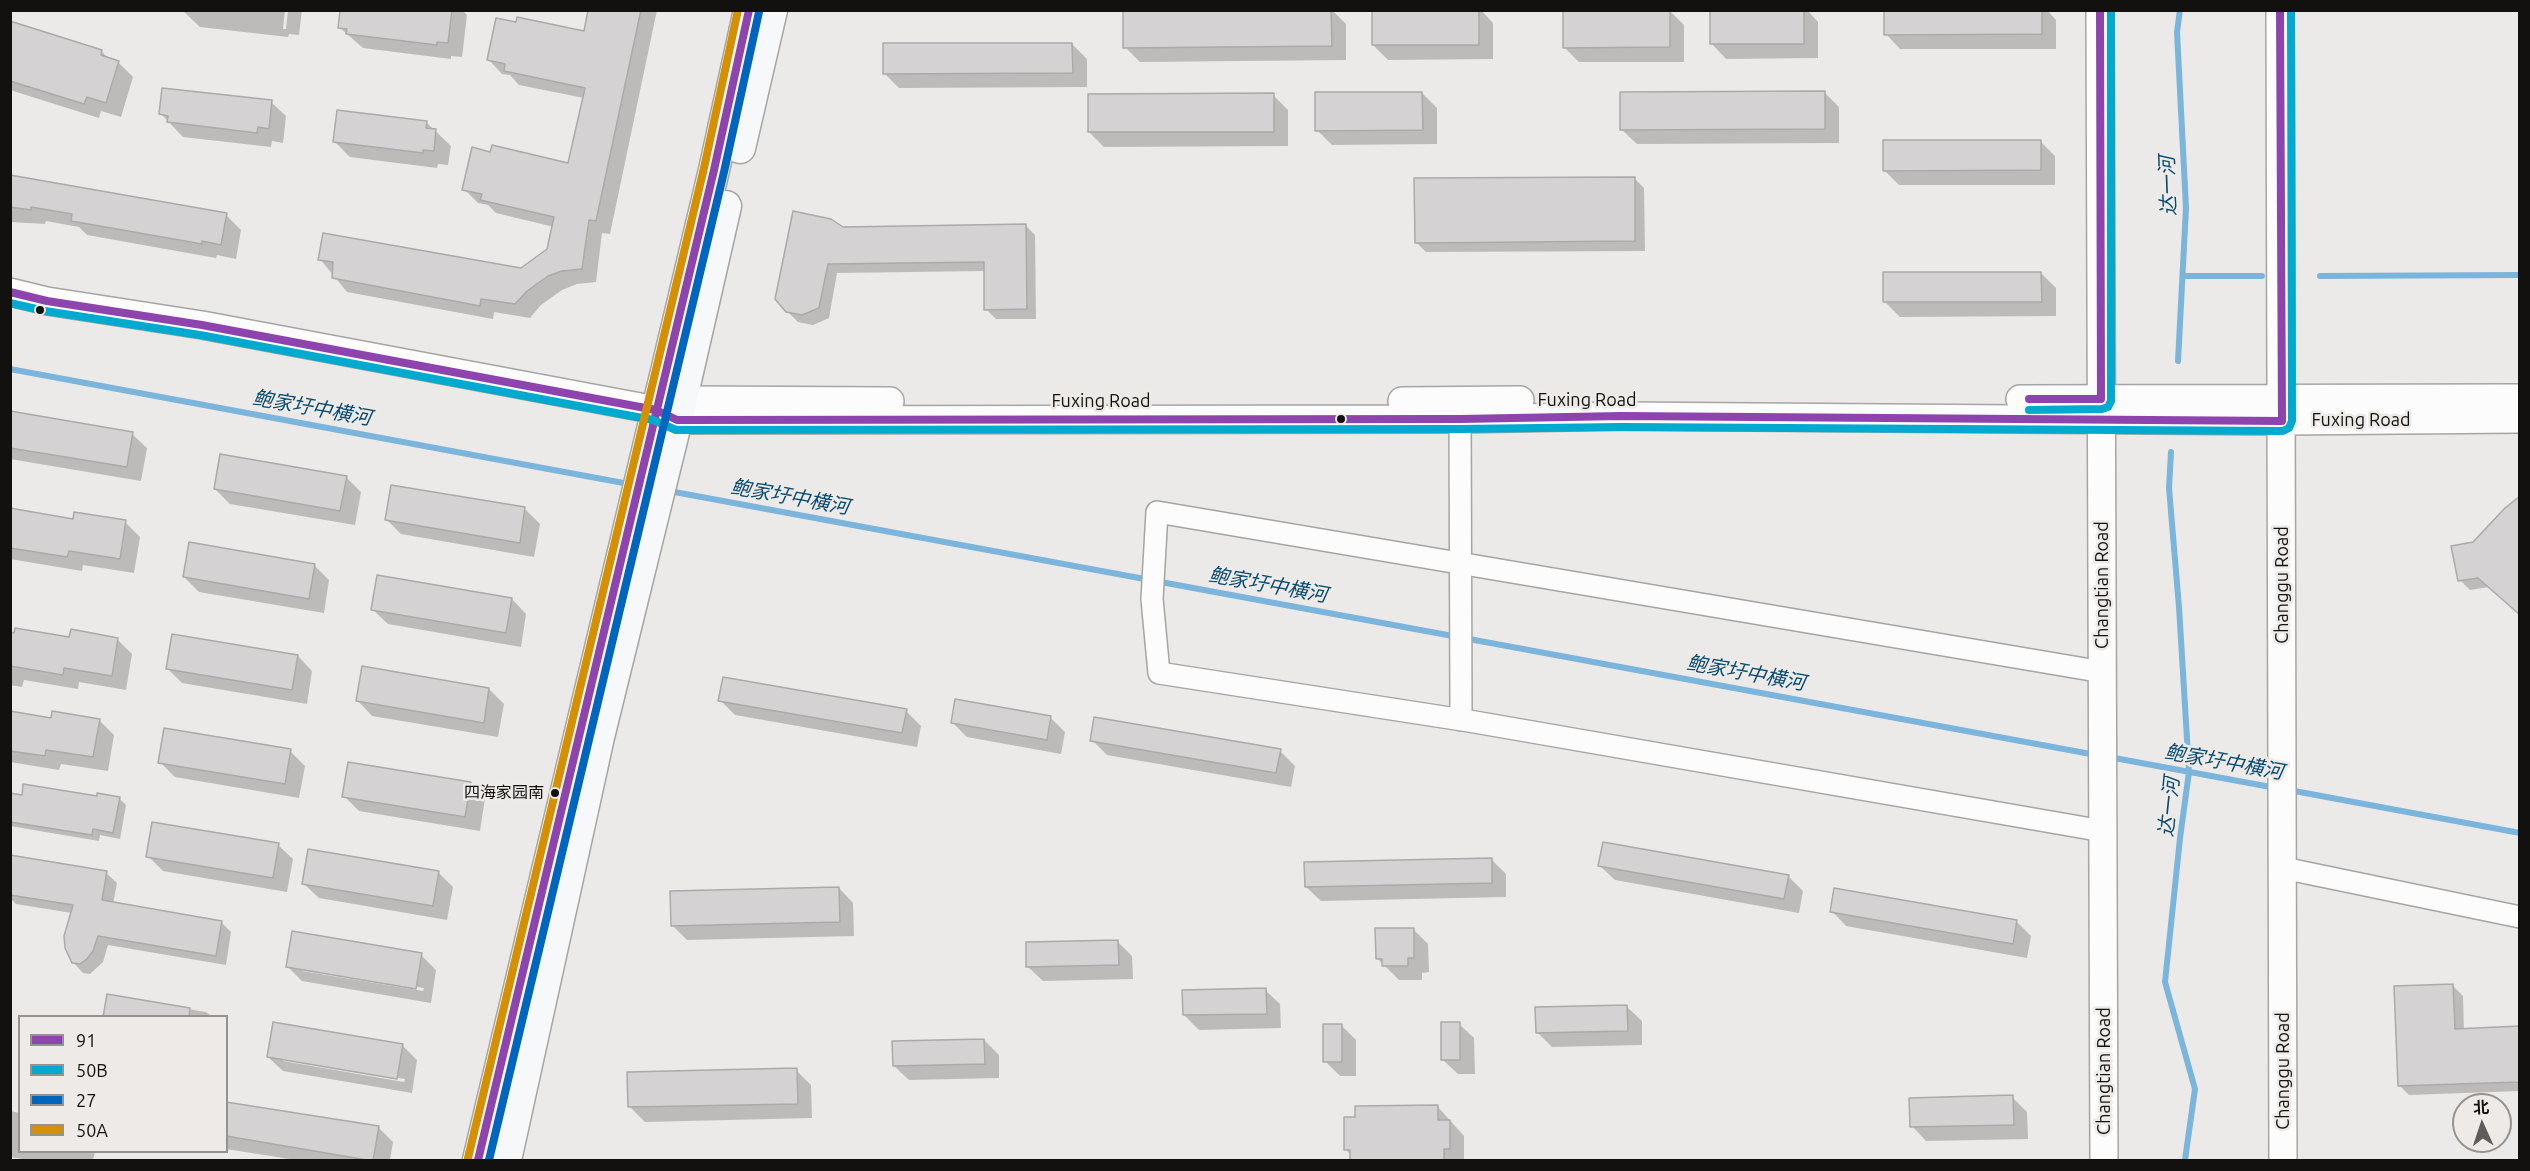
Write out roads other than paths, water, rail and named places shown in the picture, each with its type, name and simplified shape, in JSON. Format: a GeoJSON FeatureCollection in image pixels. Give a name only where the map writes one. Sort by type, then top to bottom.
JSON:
{"type":"FeatureCollection","features":[{"type":"Feature","properties":{"kind":"main road"},"geometry":{"type":"LineString","coordinates":[[672,410],[714,170],[749,10]]}},
{"type":"Feature","properties":{"kind":"main road"},"geometry":{"type":"LineString","coordinates":[[507,1161],[600,737],[650,480],[672,410],[772,10]]}},
{"type":"Feature","properties":{"kind":"main road"},"geometry":{"type":"LineString","coordinates":[[478,1161],[644,510]]}},
{"type":"Feature","properties":{"kind":"street","name":"Changtian Road"},"geometry":{"type":"LineString","coordinates":[[2100,10],[2104,1161]]}},
{"type":"Feature","properties":{"kind":"street","name":"Changgu Road"},"geometry":{"type":"LineString","coordinates":[[2280,10],[2283,1161]]}},
{"type":"Feature","properties":{"kind":"street","name":"Fuxing Road"},"geometry":{"type":"LineString","coordinates":[[10,291],[46,301],[202,325],[672,410],[1342,402],[1460,410],[2282,410],[2520,419]]}},
{"type":"Feature","properties":{"kind":"street","name":"Fuxing Road"},"geometry":{"type":"LineString","coordinates":[[2282,410],[2520,398]]}},
{"type":"Feature","properties":{"kind":"street"},"geometry":{"type":"LineString","coordinates":[[1460,410],[1461,720]]}},
{"type":"Feature","properties":{"kind":"street"},"geometry":{"type":"LineString","coordinates":[[2103,672],[1157,512],[1152,599],[1158,673],[1461,720],[2103,831]]}},
{"type":"Feature","properties":{"kind":"street"},"geometry":{"type":"LineString","coordinates":[[2283,868],[2520,917]]}},
{"type":"Feature","properties":{"kind":"waterway","name":"达一河"},"geometry":{"type":"LineString","coordinates":[[2178,361],[2186,208],[2177,32],[2180,10]]}},
{"type":"Feature","properties":{"kind":"waterway"},"geometry":{"type":"LineString","coordinates":[[2320,276],[2520,275]]}},
{"type":"Feature","properties":{"kind":"waterway"},"geometry":{"type":"LineString","coordinates":[[2183,276],[2262,276]]}},
{"type":"Feature","properties":{"kind":"waterway","name":"鲍家圩中横河"},"geometry":{"type":"LineString","coordinates":[[10,369],[629,484]]}},
{"type":"Feature","properties":{"kind":"waterway","name":"达一河"},"geometry":{"type":"LineString","coordinates":[[2171,452],[2169,488],[2189,772],[2165,982],[2195,1089],[2185,1160]]}},
{"type":"Feature","properties":{"kind":"waterway","name":"鲍家圩中横河"},"geometry":{"type":"LineString","coordinates":[[669,491],[2096,755]]}},
{"type":"Feature","properties":{"kind":"waterway","name":"鲍家圩中横河"},"geometry":{"type":"LineString","coordinates":[[2109,757],[2276,788]]}},
{"type":"Feature","properties":{"kind":"waterway","name":"鲍家圩中横河"},"geometry":{"type":"LineString","coordinates":[[2289,790],[2520,833]]}},
{"type":"Feature","properties":{"kind":"place","name":"四海家园南"},"geometry":{"type":"Point","coordinates":[555,793]}}]}
